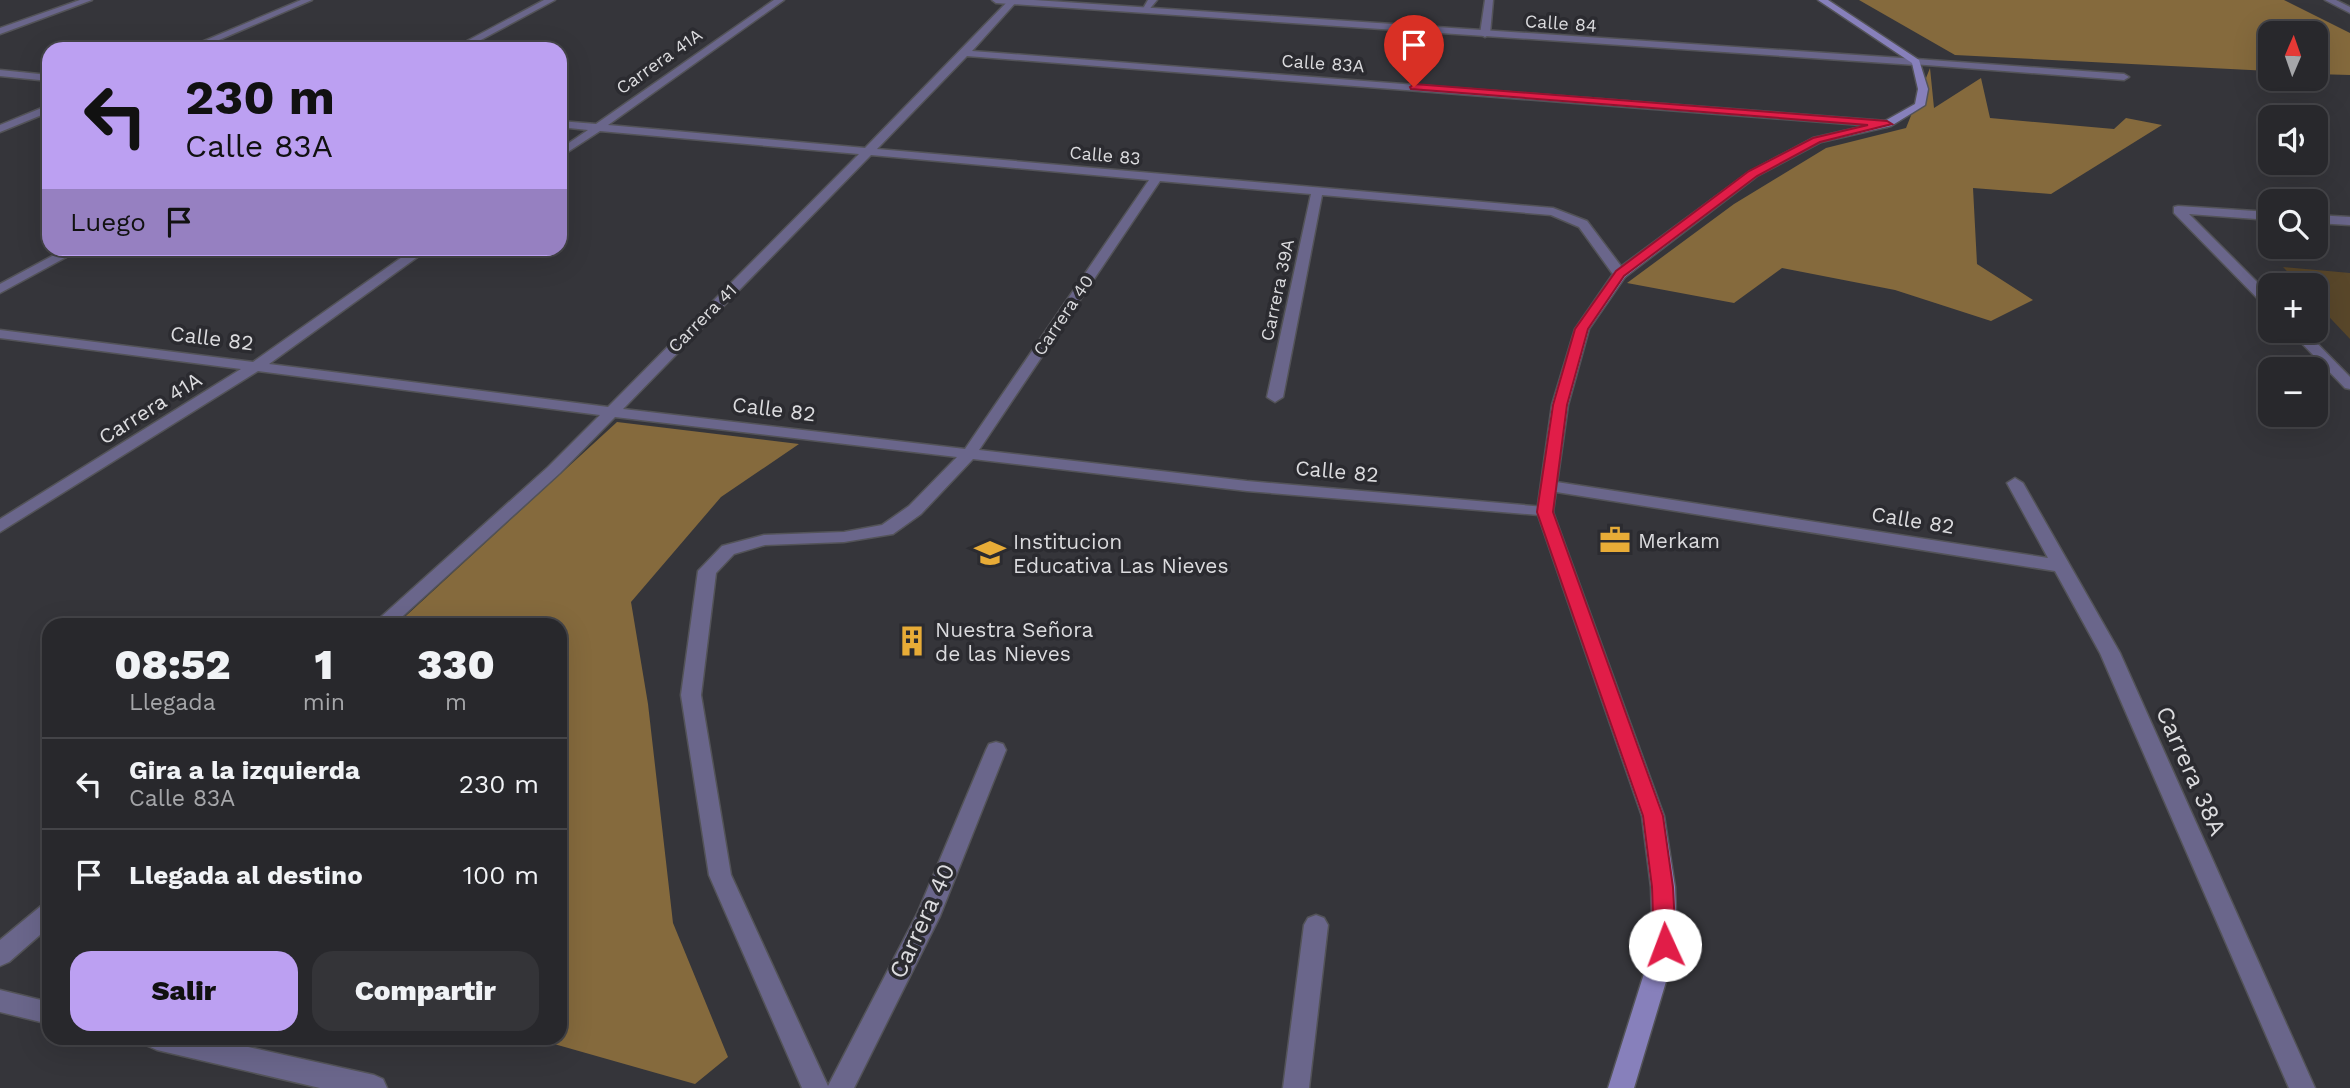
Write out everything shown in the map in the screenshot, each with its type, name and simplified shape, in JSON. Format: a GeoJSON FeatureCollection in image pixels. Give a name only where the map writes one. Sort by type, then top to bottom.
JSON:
{"type":"FeatureCollection","features":[{"type":"Feature","properties":{"kind":"main road"},"geometry":{"type":"LineString","coordinates":[[1620,1088],[1665,945],[1663,887],[1653,816],[1545,512],[1560,405],[1582,329],[1620,274],[1753,174],[1817,140],[1887,124],[1920,105],[1923,89],[1916,62],[1822,0]]}},
{"type":"Feature","properties":{"kind":"street"},"geometry":{"type":"LineString","coordinates":[[0,31],[88,0]]}},
{"type":"Feature","properties":{"kind":"street"},"geometry":{"type":"LineString","coordinates":[[207,42],[307,0]]}},
{"type":"Feature","properties":{"kind":"street"},"geometry":{"type":"LineString","coordinates":[[470,42],[551,0]]}},
{"type":"Feature","properties":{"kind":"street","name":"Carrera 41A"},"geometry":{"type":"LineString","coordinates":[[567,149],[780,0]]}},
{"type":"Feature","properties":{"kind":"street","name":"Calle 84"},"geometry":{"type":"LineString","coordinates":[[996,0],[2124,77]]}},
{"type":"Feature","properties":{"kind":"street"},"geometry":{"type":"LineString","coordinates":[[1144,10],[1153,0]]}},
{"type":"Feature","properties":{"kind":"street"},"geometry":{"type":"LineString","coordinates":[[1485,34],[1489,0]]}},
{"type":"Feature","properties":{"kind":"street"},"geometry":{"type":"LineString","coordinates":[[2329,0],[2350,10]]}},
{"type":"Feature","properties":{"kind":"street","name":"Carrera 41"},"geometry":{"type":"LineString","coordinates":[[389,618],[554,470],[1013,1]]}},
{"type":"Feature","properties":{"kind":"street","name":"Calle 83A"},"geometry":{"type":"LineString","coordinates":[[965,53],[1887,124]]}},
{"type":"Feature","properties":{"kind":"street"},"geometry":{"type":"LineString","coordinates":[[0,73],[42,77]]}},
{"type":"Feature","properties":{"kind":"street"},"geometry":{"type":"LineString","coordinates":[[0,129],[42,111]]}},
{"type":"Feature","properties":{"kind":"street","name":"Calle 83"},"geometry":{"type":"LineString","coordinates":[[567,125],[1553,212],[1583,224],[1620,274]]}},
{"type":"Feature","properties":{"kind":"street","name":"Carrera 40"},"geometry":{"type":"LineString","coordinates":[[815,1088],[720,875],[691,695],[706,571],[728,550],[764,540],[844,537],[887,530],[915,510],[969,454],[1157,177]]}},
{"type":"Feature","properties":{"kind":"street","name":"Carrera 39A"},"geometry":{"type":"LineString","coordinates":[[1275,397],[1317,191]]}},
{"type":"Feature","properties":{"kind":"street"},"geometry":{"type":"LineString","coordinates":[[2258,215],[2178,210],[2258,291]]}},
{"type":"Feature","properties":{"kind":"street"},"geometry":{"type":"LineString","coordinates":[[2328,220],[2350,221]]}},
{"type":"Feature","properties":{"kind":"street"},"geometry":{"type":"LineString","coordinates":[[0,289],[62,256]]}},
{"type":"Feature","properties":{"kind":"street","name":"Carrera 41A"},"geometry":{"type":"LineString","coordinates":[[0,527],[256,367],[413,256]]}},
{"type":"Feature","properties":{"kind":"street","name":"Calle 82"},"geometry":{"type":"LineString","coordinates":[[0,334],[609,413],[1247,486],[1545,512]]}},
{"type":"Feature","properties":{"kind":"street"},"geometry":{"type":"LineString","coordinates":[[2309,343],[2323,357]]}},
{"type":"Feature","properties":{"kind":"street"},"geometry":{"type":"LineString","coordinates":[[2328,360],[2350,363]]}},
{"type":"Feature","properties":{"kind":"street"},"geometry":{"type":"LineString","coordinates":[[2328,362],[2350,385]]}},
{"type":"Feature","properties":{"kind":"street","name":"Carrera 38A"},"geometry":{"type":"LineString","coordinates":[[2015,483],[2110,653],[2302,1088]]}},
{"type":"Feature","properties":{"kind":"street","name":"Calle 82"},"geometry":{"type":"LineString","coordinates":[[1550,486],[2060,566]]}},
{"type":"Feature","properties":{"kind":"street","name":"Carrera 40"},"geometry":{"type":"LineString","coordinates":[[840,1088],[928,916],[996,750]]}},
{"type":"Feature","properties":{"kind":"street"},"geometry":{"type":"LineString","coordinates":[[0,955],[42,919]]}},
{"type":"Feature","properties":{"kind":"street"},"geometry":{"type":"LineString","coordinates":[[1296,1088],[1316,925]]}},
{"type":"Feature","properties":{"kind":"street"},"geometry":{"type":"LineString","coordinates":[[0,1001],[42,1011]]}},
{"type":"Feature","properties":{"kind":"street"},"geometry":{"type":"LineString","coordinates":[[188,1045],[374,1088]]}},
{"type":"Feature","properties":{"kind":"shaded area"},"geometry":{"type":"Polygon","coordinates":[[[1859,0],[2284,0],[2326,21],[2258,21],[2258,70],[1955,55],[1859,0]]]}},
{"type":"Feature","properties":{"kind":"shaded area"},"geometry":{"type":"Polygon","coordinates":[[[2328,22],[2350,33],[2350,75],[2328,74],[2328,22]]]}},
{"type":"Feature","properties":{"kind":"shaded area"},"geometry":{"type":"Polygon","coordinates":[[[1930,68],[1934,108],[1981,78],[1990,118],[2114,129],[2126,118],[2162,125],[2051,194],[1973,188],[1977,264],[2033,300],[1991,321],[1895,290],[1782,268],[1734,303],[1627,283],[1734,204],[1826,148],[1906,128],[1930,68]]]}},
{"type":"Feature","properties":{"kind":"shaded area"},"geometry":{"type":"Polygon","coordinates":[[[2283,267],[2350,273],[2350,339],[2328,316],[2328,273],[2289,273],[2283,267]]]}},
{"type":"Feature","properties":{"kind":"shaded area"},"geometry":{"type":"Polygon","coordinates":[[[617,422],[799,444],[721,497],[631,602],[648,704],[673,923],[728,1057],[695,1084],[558,1045],[567,1045],[567,618],[404,618],[617,422]]]}},
{"type":"Feature","properties":{"kind":"place","name":"Merkam"},"geometry":{"type":"Point","coordinates":[1615,540]}},
{"type":"Feature","properties":{"kind":"place","name":"Institucion Educativa Las Nieves"},"geometry":{"type":"Point","coordinates":[990,553]}},
{"type":"Feature","properties":{"kind":"place","name":"Nuestra Señora de las Nieves"},"geometry":{"type":"Point","coordinates":[912,641]}},
{"type":"Feature","properties":{"kind":"route"},"geometry":{"type":"LineString","coordinates":[[1414,87],[1887,124],[1817,140],[1753,174],[1620,274],[1582,329],[1560,405],[1545,512],[1653,816],[1663,887],[1665,945]]}}]}
